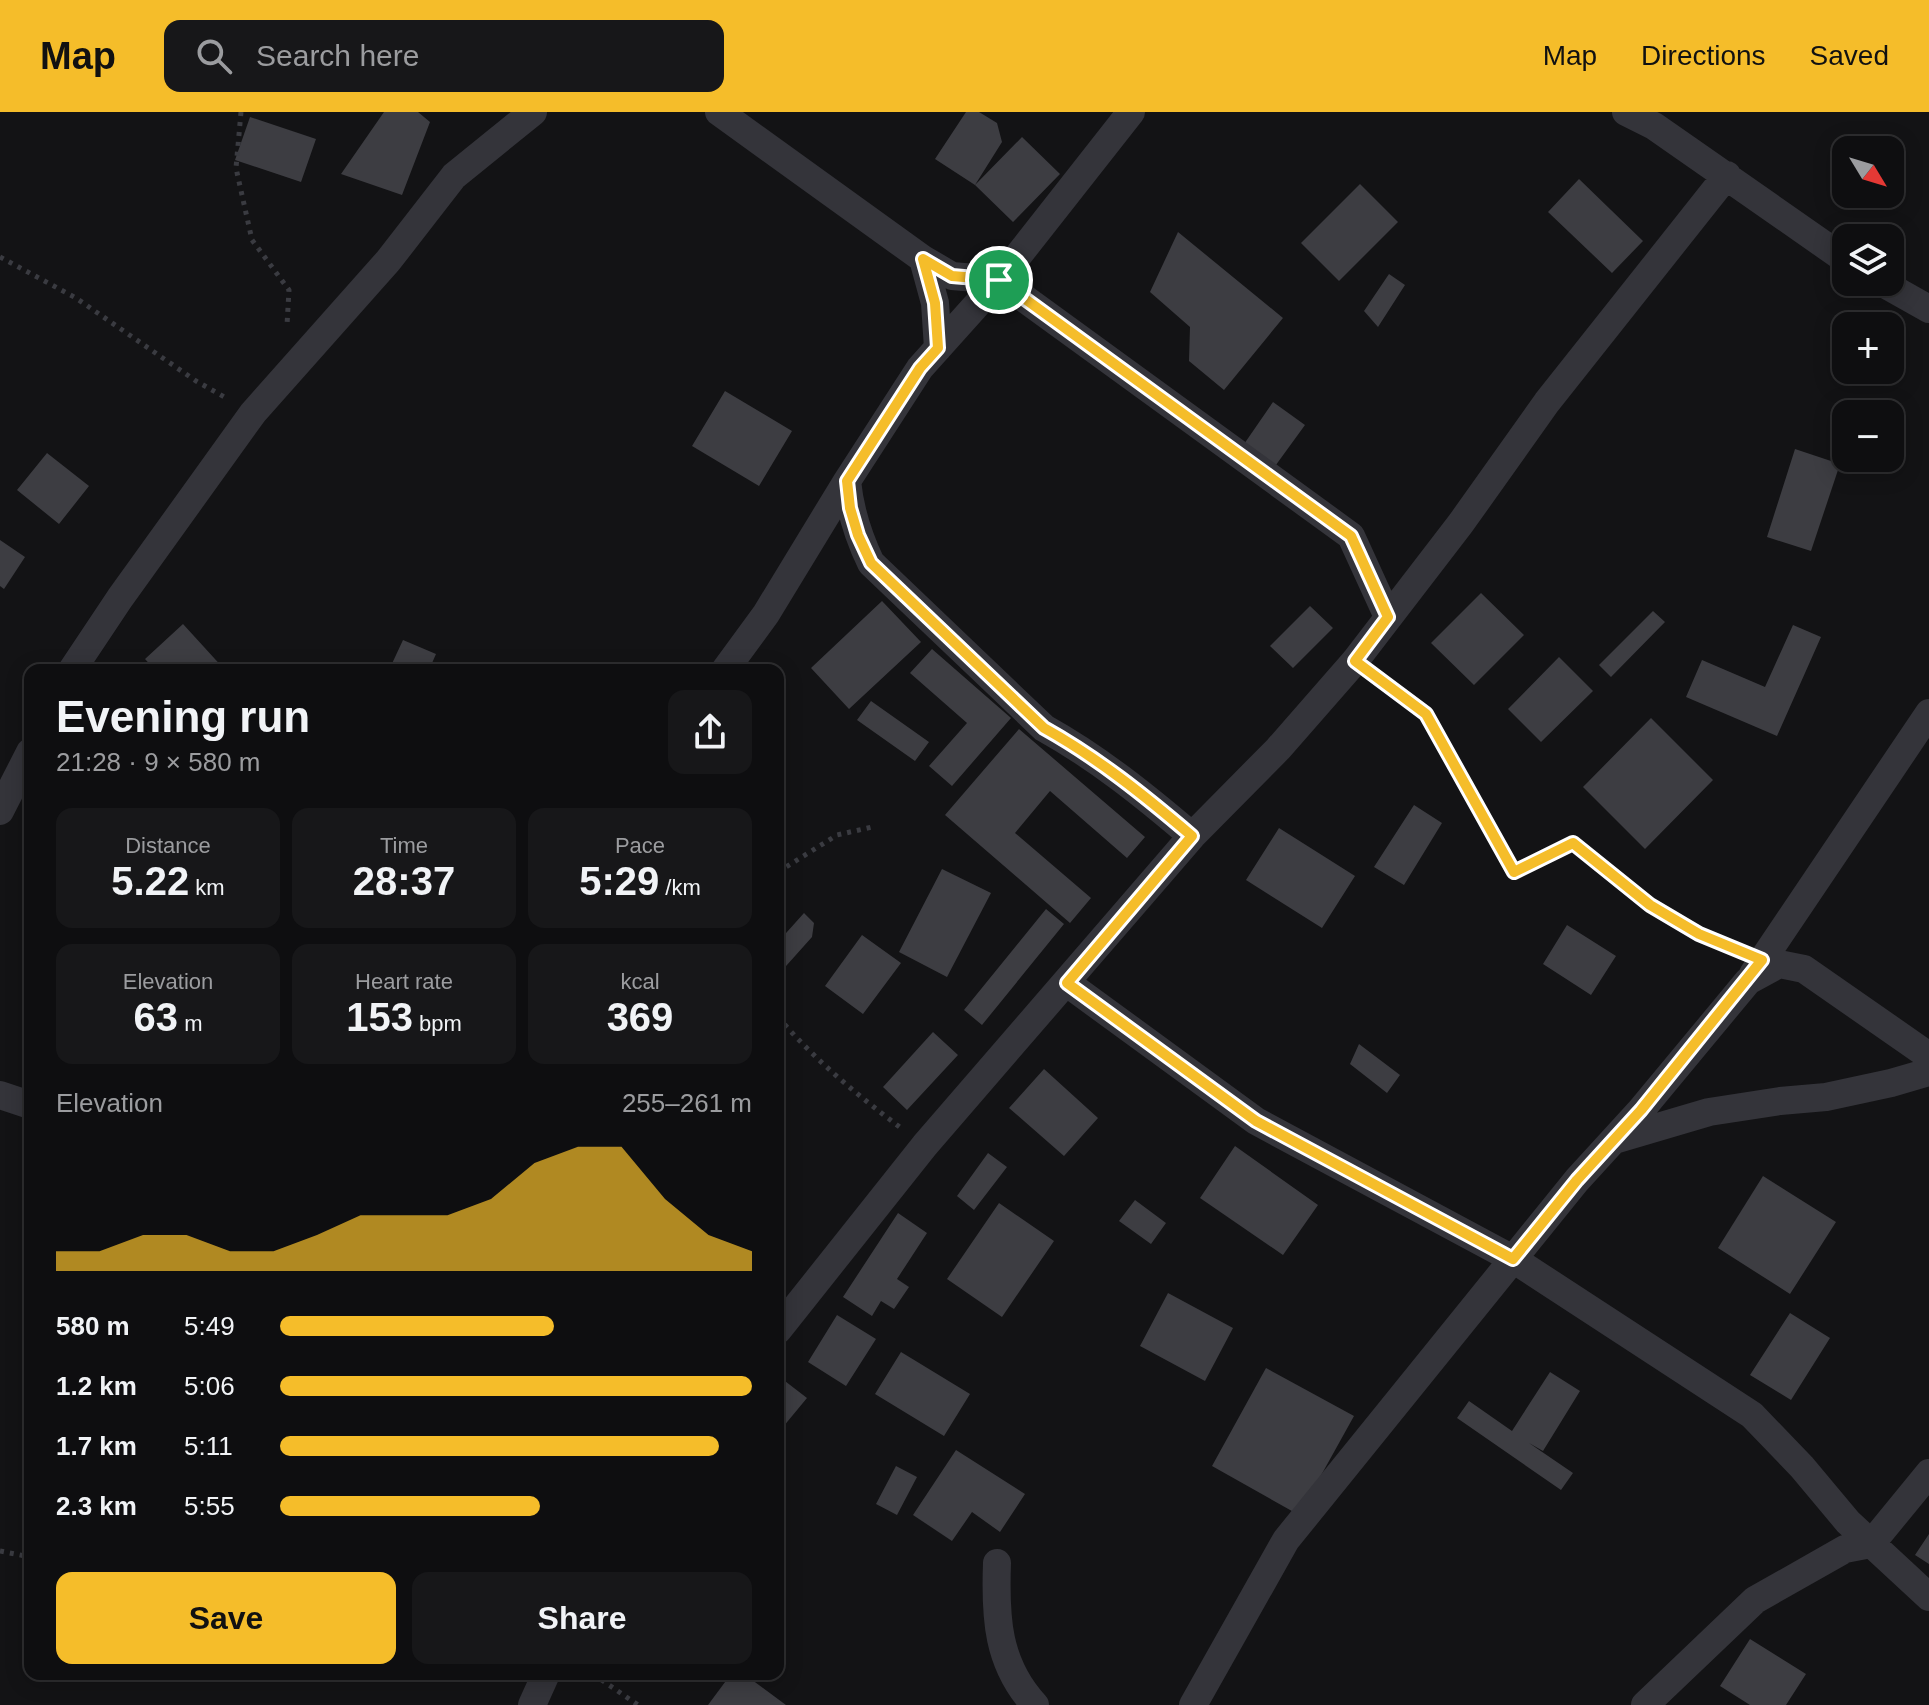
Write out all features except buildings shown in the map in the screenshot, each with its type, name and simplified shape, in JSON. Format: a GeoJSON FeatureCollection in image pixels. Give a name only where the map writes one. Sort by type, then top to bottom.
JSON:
{"type":"FeatureCollection","features":[{"type":"Feature","properties":{"kind":"street"},"geometry":{"type":"LineString","coordinates":[[76,664],[253,413],[388,261],[454,176],[533,112]]}},
{"type":"Feature","properties":{"kind":"street"},"geometry":{"type":"LineString","coordinates":[[719,112],[923,259],[952,276],[999,280],[1351,536],[1388,617]]}},
{"type":"Feature","properties":{"kind":"street"},"geometry":{"type":"LineString","coordinates":[[729,664],[766,614],[920,368],[999,280],[1131,112]]}},
{"type":"Feature","properties":{"kind":"street"},"geometry":{"type":"LineString","coordinates":[[1626,112],[1654,126],[1832,250]]}},
{"type":"Feature","properties":{"kind":"street"},"geometry":{"type":"LineString","coordinates":[[784,1322],[925,1145],[1192,836],[1278,749],[1355,661],[1461,523],[1547,402],[1727,175]]}},
{"type":"Feature","properties":{"kind":"street"},"geometry":{"type":"LineString","coordinates":[[923,259],[935,303],[938,348]]}},
{"type":"Feature","properties":{"kind":"street"},"geometry":{"type":"LineString","coordinates":[[1904,295],[1929,309]]}},
{"type":"Feature","properties":{"kind":"street"},"geometry":{"type":"LineString","coordinates":[[847,481],[850,508],[871,563],[1044,728],[1079,747],[1130,784],[1192,836]]}},
{"type":"Feature","properties":{"kind":"street"},"geometry":{"type":"LineString","coordinates":[[1193,1705],[1286,1540],[1577,1180],[1755,971],[1929,713]]}},
{"type":"Feature","properties":{"kind":"street"},"geometry":{"type":"LineString","coordinates":[[0,811],[24,764]]}},
{"type":"Feature","properties":{"kind":"street"},"geometry":{"type":"LineString","coordinates":[[1755,971],[1779,964],[1804,969],[1929,1056]]}},
{"type":"Feature","properties":{"kind":"street"},"geometry":{"type":"LineString","coordinates":[[1067,983],[1256,1121],[1513,1259],[1752,1415],[1871,1544],[1929,1597]]}},
{"type":"Feature","properties":{"kind":"street"},"geometry":{"type":"LineString","coordinates":[[1613,1140],[1709,1112],[1826,1097],[1929,1072]]}},
{"type":"Feature","properties":{"kind":"street"},"geometry":{"type":"LineString","coordinates":[[0,1095],[24,1103]]}},
{"type":"Feature","properties":{"kind":"street"},"geometry":{"type":"LineString","coordinates":[[1645,1705],[1755,1600],[1845,1549],[1871,1544],[1929,1473]]}},
{"type":"Feature","properties":{"kind":"street"},"geometry":{"type":"LineString","coordinates":[[997,1563],[995,1603],[1004,1657],[1021,1689],[1035,1705]]}},
{"type":"Feature","properties":{"kind":"street"},"geometry":{"type":"LineString","coordinates":[[532,1705],[543,1680]]}},
{"type":"Feature","properties":{"kind":"path"},"geometry":{"type":"LineString","coordinates":[[241,112],[236,168],[252,240],[289,290],[284,381]]}},
{"type":"Feature","properties":{"kind":"path"},"geometry":{"type":"LineString","coordinates":[[0,257],[76,298],[196,381],[253,413]]}},
{"type":"Feature","properties":{"kind":"path"},"geometry":{"type":"LineString","coordinates":[[1355,661],[1426,714],[1514,872],[1573,843],[1650,905],[1755,971]]}},
{"type":"Feature","properties":{"kind":"path"},"geometry":{"type":"LineString","coordinates":[[784,868],[837,835],[872,827]]}},
{"type":"Feature","properties":{"kind":"path"},"geometry":{"type":"LineString","coordinates":[[784,1023],[840,1079],[925,1145]]}},
{"type":"Feature","properties":{"kind":"path"},"geometry":{"type":"LineString","coordinates":[[0,1551],[24,1556]]}},
{"type":"Feature","properties":{"kind":"path"},"geometry":{"type":"LineString","coordinates":[[602,1680],[638,1705]]}},
{"type":"Feature","properties":{"kind":"route"},"geometry":{"type":"LineString","coordinates":[[923,259],[952,276],[999,280],[1351,536],[1388,617],[1355,661],[1426,714],[1514,872],[1573,843],[1650,905],[1699,934],[1762,960],[1641,1110],[1577,1180],[1513,1259],[1256,1121],[1067,983],[1192,836],[1130,784],[1079,747],[1044,728],[871,563],[850,508],[847,481],[920,368],[938,348],[935,303],[923,259]]}}]}
